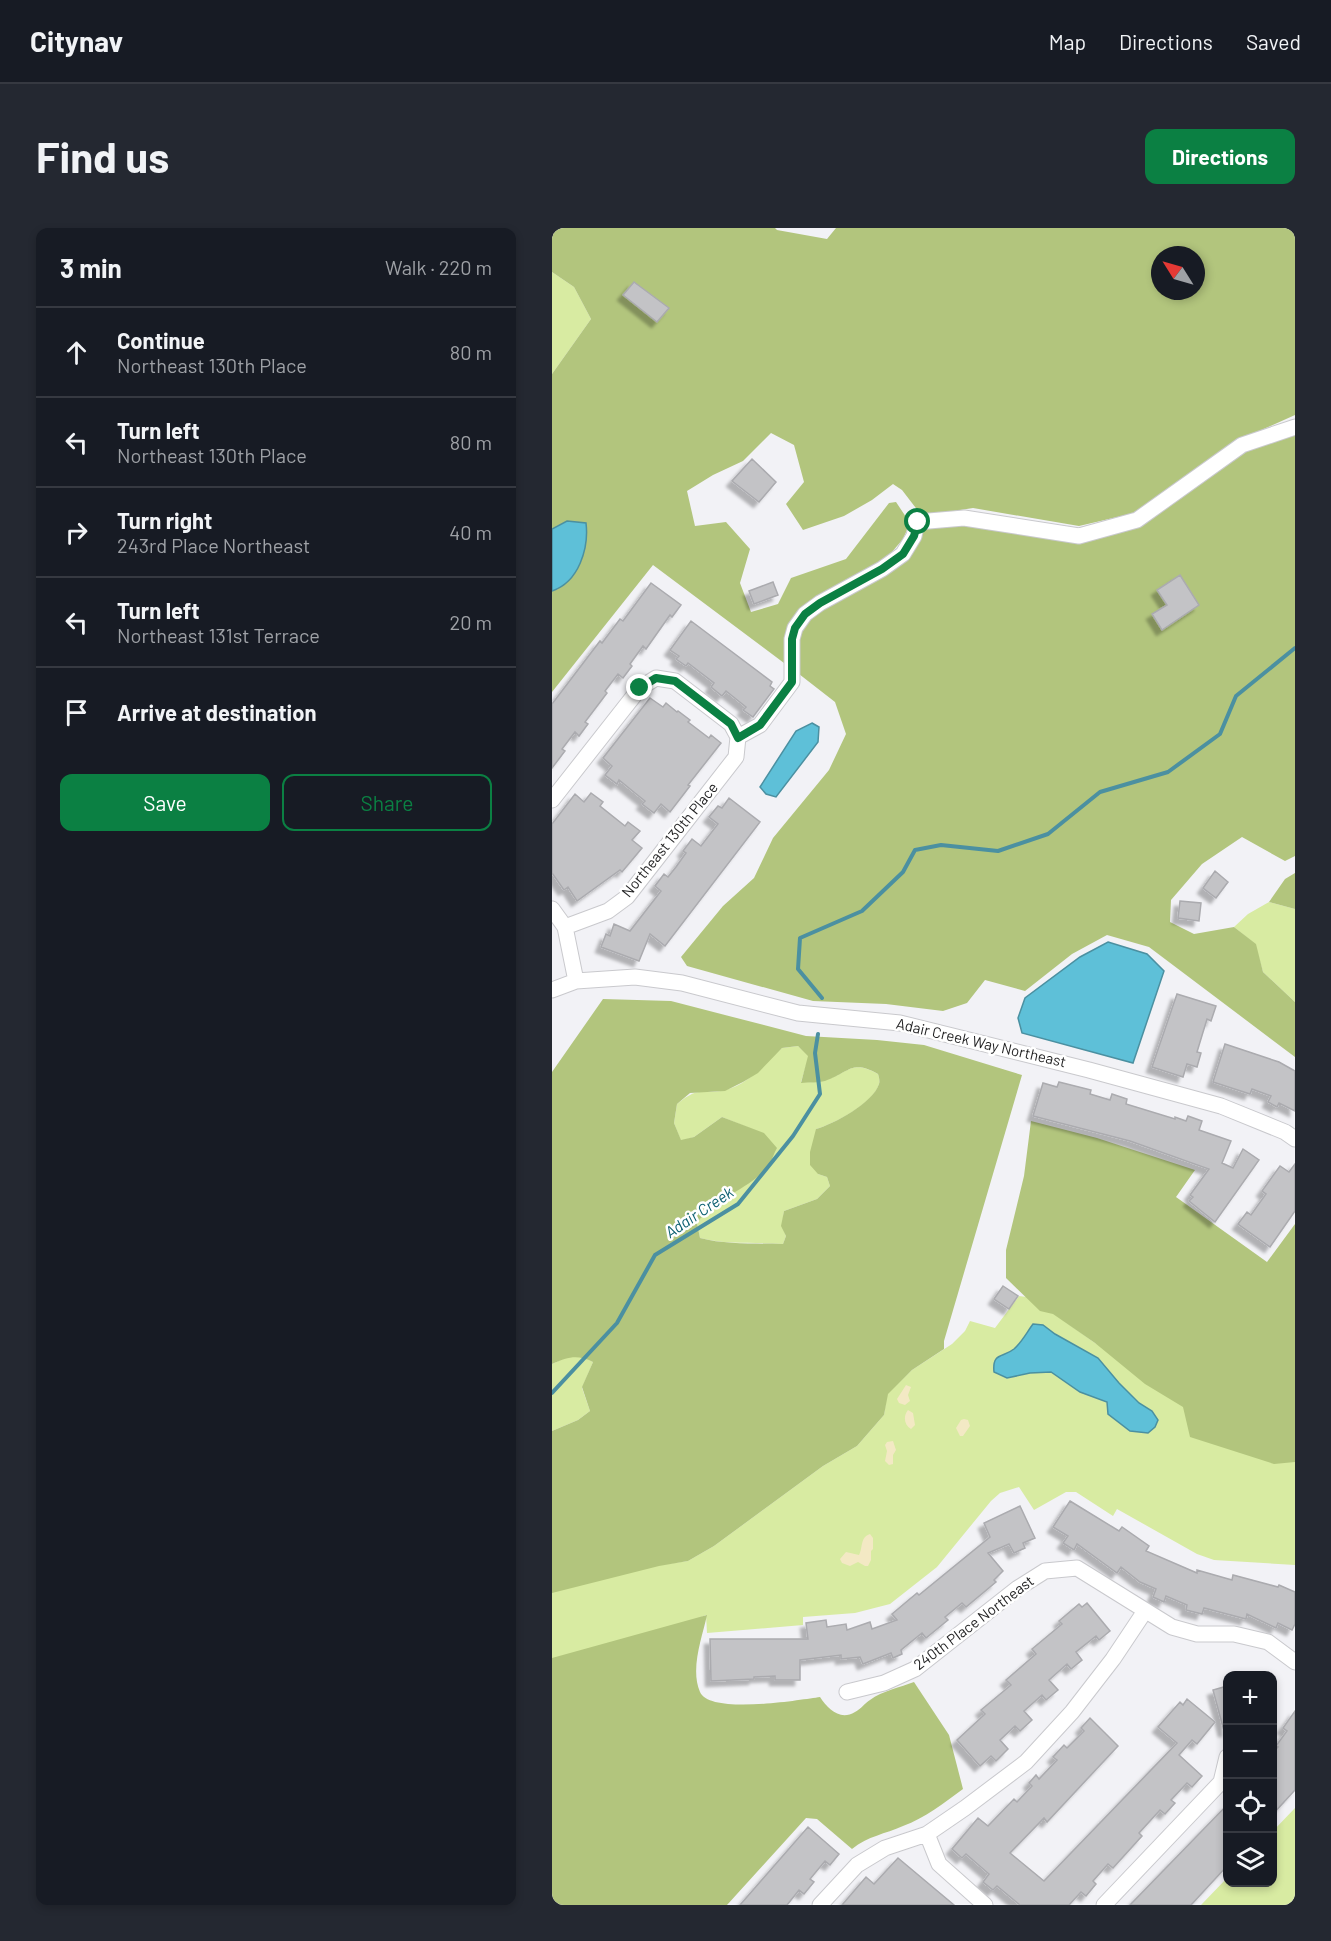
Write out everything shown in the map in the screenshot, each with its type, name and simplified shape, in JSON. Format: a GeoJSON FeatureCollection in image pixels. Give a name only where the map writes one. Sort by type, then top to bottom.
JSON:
{"type":"FeatureCollection","features":[{"type":"Feature","properties":{"kind":"street"},"geometry":{"type":"LineString","coordinates":[[552,800],[640,688],[656,678],[675,681],[731,724],[738,738],[760,725],[792,682],[792,639],[795,628],[805,614],[820,603],[882,569],[903,554],[914,536],[918,522],[964,518],[1079,536],[1137,520],[1242,445],[1295,427]]}},
{"type":"Feature","properties":{"kind":"street","name":"Northeast 130th Place"},"geometry":{"type":"LineString","coordinates":[[565,927],[608,911],[627,897],[736,757],[738,738]]}},
{"type":"Feature","properties":{"kind":"street"},"geometry":{"type":"LineString","coordinates":[[552,909],[565,927],[576,981]]}},
{"type":"Feature","properties":{"kind":"street","name":"Adair Creek Way Northeast"},"geometry":{"type":"LineString","coordinates":[[552,990],[576,981],[635,977],[692,986],[798,1013],[900,1023],[1089,1070],[1221,1106],[1285,1132],[1295,1139]]}},
{"type":"Feature","properties":{"kind":"street","name":"240th Place Northeast"},"geometry":{"type":"LineString","coordinates":[[847,1692],[884,1683],[915,1669],[1018,1588],[1045,1571],[1077,1568],[1172,1627],[1197,1634],[1234,1634],[1268,1642],[1295,1662]]}},
{"type":"Feature","properties":{"kind":"street"},"geometry":{"type":"LineString","coordinates":[[820,1905],[857,1865],[885,1848],[927,1834],[1026,1762],[1072,1712],[1113,1659],[1145,1611]]}},
{"type":"Feature","properties":{"kind":"street"},"geometry":{"type":"LineString","coordinates":[[1104,1905],[1221,1782],[1223,1774]]}},
{"type":"Feature","properties":{"kind":"street"},"geometry":{"type":"LineString","coordinates":[[927,1834],[939,1864],[985,1905]]}},
{"type":"Feature","properties":{"kind":"green space"},"geometry":{"type":"Polygon","coordinates":[[[552,228],[775,228],[827,239],[836,228],[1295,228],[1295,415],[1235,442],[1139,512],[1079,526],[973,508],[922,516],[902,490],[893,484],[872,500],[844,516],[803,530],[786,504],[804,482],[794,445],[771,433],[743,461],[713,475],[687,491],[695,526],[726,522],[750,549],[740,583],[751,612],[778,604],[791,578],[846,559],[889,503],[896,502],[910,523],[903,539],[886,559],[797,615],[788,666],[653,565],[552,692],[552,591],[558,589],[567,521],[552,529],[552,374],[591,319],[574,287],[552,272],[552,228]]]}},
{"type":"Feature","properties":{"kind":"green space"},"geometry":{"type":"Polygon","coordinates":[[[552,272],[574,287],[591,319],[552,374],[552,272]]]}},
{"type":"Feature","properties":{"kind":"green space"},"geometry":{"type":"Polygon","coordinates":[[[1295,433],[1295,856],[1285,861],[1242,837],[1202,864],[1171,900],[1170,922],[1194,934],[1234,927],[1256,944],[1263,972],[1295,1002],[1295,1057],[1149,947],[1107,935],[1072,954],[1025,991],[985,980],[967,1003],[943,1011],[886,1004],[813,1001],[687,966],[681,957],[723,906],[754,878],[773,838],[829,770],[846,734],[835,702],[799,674],[799,642],[804,628],[815,614],[917,542],[924,528],[963,524],[1106,536],[1247,450],[1295,433]]]}},
{"type":"Feature","properties":{"kind":"green space"},"geometry":{"type":"Polygon","coordinates":[[[1295,873],[1295,909],[1269,902],[1285,879],[1295,873]]]}},
{"type":"Feature","properties":{"kind":"green space"},"geometry":{"type":"Polygon","coordinates":[[[1269,902],[1295,909],[1295,1002],[1263,972],[1255,944],[1234,927],[1248,914],[1269,902]]]}},
{"type":"Feature","properties":{"kind":"green space"},"geometry":{"type":"Polygon","coordinates":[[[603,999],[671,1001],[806,1036],[924,1045],[1022,1075],[944,1341],[944,1349],[912,1370],[888,1394],[884,1415],[857,1446],[823,1466],[714,1546],[688,1561],[552,1593],[552,1431],[578,1420],[590,1411],[582,1387],[593,1362],[572,1357],[552,1364],[552,1072],[603,999]],[[798,1046],[782,1048],[758,1073],[743,1082],[725,1091],[690,1093],[677,1104],[674,1123],[681,1140],[694,1137],[722,1117],[764,1133],[777,1148],[769,1165],[762,1173],[714,1206],[697,1223],[700,1238],[731,1243],[783,1244],[786,1236],[781,1226],[784,1211],[817,1199],[830,1186],[827,1177],[818,1174],[810,1165],[810,1152],[816,1129],[833,1123],[861,1105],[875,1091],[879,1079],[878,1074],[856,1068],[825,1081],[801,1083],[808,1056],[798,1046]]]}},
{"type":"Feature","properties":{"kind":"green space"},"geometry":{"type":"Polygon","coordinates":[[[798,1046],[809,1056],[801,1082],[822,1081],[856,1067],[878,1074],[879,1078],[876,1091],[862,1105],[843,1118],[816,1129],[818,1174],[827,1177],[830,1186],[817,1199],[784,1211],[782,1226],[786,1236],[783,1244],[700,1238],[697,1223],[707,1210],[760,1175],[764,1134],[722,1117],[694,1137],[681,1141],[674,1123],[677,1104],[697,1092],[717,1092],[734,1087],[749,1078],[782,1048],[798,1046]]]}},
{"type":"Feature","properties":{"kind":"green space"},"geometry":{"type":"Polygon","coordinates":[[[1031,1121],[1097,1138],[1195,1170],[1176,1197],[1267,1262],[1295,1224],[1295,1462],[1274,1464],[1190,1437],[1183,1407],[1145,1384],[1095,1343],[1053,1314],[1040,1311],[1006,1278],[1006,1250],[1024,1176],[1031,1121]]]}},
{"type":"Feature","properties":{"kind":"green space"},"geometry":{"type":"Polygon","coordinates":[[[1019,1296],[1027,1297],[1040,1310],[1053,1313],[1095,1343],[1295,1447],[1295,1565],[1214,1560],[1197,1554],[1117,1509],[1113,1516],[1076,1492],[1066,1492],[1034,1510],[1019,1487],[1000,1493],[991,1501],[937,1567],[890,1604],[855,1613],[803,1617],[803,1625],[707,1633],[706,1615],[552,1682],[552,1580],[688,1561],[714,1546],[823,1466],[857,1446],[884,1415],[887,1394],[912,1370],[952,1344],[965,1331],[970,1321],[995,1328],[1019,1296]]]}},
{"type":"Feature","properties":{"kind":"green space"},"geometry":{"type":"Polygon","coordinates":[[[569,1356],[581,1356],[593,1362],[582,1388],[590,1411],[578,1420],[552,1431],[552,1364],[569,1356]]]}},
{"type":"Feature","properties":{"kind":"green space"},"geometry":{"type":"Polygon","coordinates":[[[707,1615],[696,1674],[700,1692],[707,1699],[720,1703],[756,1704],[820,1697],[835,1712],[844,1715],[857,1711],[880,1694],[914,1682],[949,1735],[963,1789],[919,1819],[870,1838],[852,1849],[817,1819],[806,1818],[727,1905],[552,1905],[552,1658],[707,1615]]]}},
{"type":"Feature","properties":{"kind":"green space"},"geometry":{"type":"Polygon","coordinates":[[[1295,1808],[1295,1905],[1201,1905],[1223,1882],[1223,1887],[1277,1887],[1277,1827],[1295,1808]]]}},
{"type":"Feature","properties":{"kind":"sand"},"geometry":{"type":"Polygon","coordinates":[[[906,1385],[911,1387],[908,1395],[910,1401],[905,1405],[899,1403],[897,1399],[906,1385]]]}},
{"type":"Feature","properties":{"kind":"sand"},"geometry":{"type":"Polygon","coordinates":[[[908,1410],[913,1413],[915,1425],[911,1429],[905,1420],[908,1410]]]}},
{"type":"Feature","properties":{"kind":"sand"},"geometry":{"type":"Polygon","coordinates":[[[964,1419],[968,1420],[970,1426],[963,1436],[960,1436],[956,1428],[964,1419]]]}},
{"type":"Feature","properties":{"kind":"sand"},"geometry":{"type":"Polygon","coordinates":[[[893,1441],[896,1450],[893,1455],[893,1464],[889,1465],[885,1461],[887,1451],[885,1445],[893,1441]]]}},
{"type":"Feature","properties":{"kind":"sand"},"geometry":{"type":"Polygon","coordinates":[[[870,1534],[873,1538],[873,1549],[868,1566],[858,1562],[850,1566],[842,1563],[840,1559],[846,1552],[859,1555],[863,1540],[870,1534]]]}},
{"type":"Feature","properties":{"kind":"water"},"geometry":{"type":"Polygon","coordinates":[[[567,521],[586,523],[584,553],[569,580],[552,591],[552,529],[567,521]]]}},
{"type":"Feature","properties":{"kind":"water"},"geometry":{"type":"Polygon","coordinates":[[[812,723],[819,727],[818,742],[776,797],[766,794],[760,787],[796,731],[812,723]]]}},
{"type":"Feature","properties":{"kind":"water"},"geometry":{"type":"Polygon","coordinates":[[[1108,942],[1147,954],[1164,971],[1133,1063],[1022,1033],[1018,1018],[1025,998],[1080,957],[1108,942]]]}},
{"type":"Feature","properties":{"kind":"water"},"geometry":{"type":"Polygon","coordinates":[[[1033,1324],[1043,1325],[1098,1358],[1139,1403],[1152,1411],[1158,1420],[1155,1427],[1148,1433],[1130,1431],[1108,1414],[1107,1402],[1080,1392],[1051,1372],[1030,1373],[1007,1378],[994,1372],[997,1358],[1014,1349],[1033,1324]]]}},
{"type":"Feature","properties":{"kind":"building"},"geometry":{"type":"Polygon","coordinates":[[[634,282],[669,308],[657,322],[623,295],[634,282]]]}},
{"type":"Feature","properties":{"kind":"building"},"geometry":{"type":"Polygon","coordinates":[[[752,459],[776,482],[759,502],[732,481],[752,459]]]}},
{"type":"Feature","properties":{"kind":"building"},"geometry":{"type":"Polygon","coordinates":[[[1180,575],[1199,605],[1162,630],[1152,614],[1167,605],[1157,590],[1180,575]]]}},
{"type":"Feature","properties":{"kind":"building"},"geometry":{"type":"Polygon","coordinates":[[[773,582],[778,595],[754,604],[749,591],[773,582]]]}},
{"type":"Feature","properties":{"kind":"building"},"geometry":{"type":"Polygon","coordinates":[[[651,583],[681,605],[672,617],[670,615],[646,649],[643,646],[623,678],[618,674],[585,722],[588,724],[579,736],[575,732],[562,749],[565,751],[552,768],[552,704],[600,641],[602,643],[620,619],[623,621],[651,583]]]}},
{"type":"Feature","properties":{"kind":"building"},"geometry":{"type":"Polygon","coordinates":[[[691,621],[772,682],[770,686],[774,689],[753,717],[743,710],[746,707],[726,691],[722,696],[711,687],[714,683],[688,663],[686,666],[676,659],[679,656],[670,650],[691,621]]]}},
{"type":"Feature","properties":{"kind":"building"},"geometry":{"type":"Polygon","coordinates":[[[650,698],[663,707],[666,703],[690,720],[688,722],[709,738],[711,735],[721,743],[670,812],[661,804],[654,813],[642,804],[645,801],[619,780],[617,784],[605,775],[612,766],[603,758],[650,698]]]}},
{"type":"Feature","properties":{"kind":"building"},"geometry":{"type":"Polygon","coordinates":[[[591,793],[603,802],[600,806],[625,826],[628,822],[640,831],[632,840],[642,848],[622,872],[620,870],[577,901],[568,887],[564,890],[552,873],[552,824],[575,794],[584,802],[591,793]]]}},
{"type":"Feature","properties":{"kind":"building"},"geometry":{"type":"Polygon","coordinates":[[[729,798],[760,822],[665,946],[650,934],[639,961],[601,947],[606,934],[610,936],[614,924],[630,931],[661,891],[655,886],[664,874],[668,877],[676,867],[686,853],[683,851],[692,839],[701,846],[718,824],[709,817],[718,806],[722,808],[729,798]]]}},
{"type":"Feature","properties":{"kind":"building"},"geometry":{"type":"Polygon","coordinates":[[[1215,871],[1228,882],[1216,898],[1203,888],[1215,871]]]}},
{"type":"Feature","properties":{"kind":"building"},"geometry":{"type":"Polygon","coordinates":[[[1180,901],[1201,903],[1199,921],[1178,918],[1180,901]]]}},
{"type":"Feature","properties":{"kind":"building"},"geometry":{"type":"Polygon","coordinates":[[[1177,994],[1216,1006],[1211,1021],[1207,1019],[1197,1052],[1201,1053],[1197,1067],[1187,1064],[1183,1077],[1152,1067],[1177,994]]]}},
{"type":"Feature","properties":{"kind":"building"},"geometry":{"type":"Polygon","coordinates":[[[1225,1044],[1279,1062],[1295,1071],[1295,1111],[1279,1103],[1277,1107],[1268,1102],[1271,1096],[1252,1089],[1250,1094],[1213,1082],[1225,1044]]]}},
{"type":"Feature","properties":{"kind":"building"},"geometry":{"type":"Polygon","coordinates":[[[1059,1082],[1091,1090],[1090,1094],[1110,1100],[1112,1094],[1127,1099],[1126,1104],[1175,1119],[1175,1117],[1186,1121],[1188,1116],[1202,1121],[1199,1130],[1231,1141],[1222,1163],[1233,1168],[1243,1149],[1259,1160],[1215,1222],[1189,1201],[1193,1197],[1190,1195],[1209,1169],[1130,1141],[1033,1116],[1043,1083],[1057,1087],[1059,1082]]]}},
{"type":"Feature","properties":{"kind":"building"},"geometry":{"type":"Polygon","coordinates":[[[1295,1164],[1295,1211],[1270,1247],[1238,1224],[1247,1212],[1251,1215],[1266,1194],[1262,1191],[1280,1166],[1289,1172],[1295,1164]]]}},
{"type":"Feature","properties":{"kind":"building"},"geometry":{"type":"Polygon","coordinates":[[[1003,1286],[1018,1296],[1009,1309],[994,1299],[1003,1286]]]}},
{"type":"Feature","properties":{"kind":"building"},"geometry":{"type":"Polygon","coordinates":[[[1070,1501],[1119,1531],[1122,1527],[1149,1546],[1146,1551],[1197,1573],[1197,1570],[1232,1580],[1233,1575],[1278,1587],[1279,1585],[1295,1592],[1295,1624],[1292,1630],[1278,1623],[1276,1628],[1247,1614],[1246,1619],[1204,1608],[1202,1614],[1186,1610],[1187,1605],[1166,1596],[1164,1602],[1153,1597],[1156,1589],[1140,1582],[1121,1567],[1117,1573],[1077,1544],[1074,1550],[1063,1543],[1068,1536],[1053,1527],[1070,1501]]]}},
{"type":"Feature","properties":{"kind":"building"},"geometry":{"type":"Polygon","coordinates":[[[1020,1506],[1035,1538],[1023,1543],[1025,1548],[1014,1553],[1009,1544],[988,1553],[1003,1571],[994,1580],[996,1582],[966,1607],[962,1603],[945,1617],[948,1620],[926,1638],[922,1633],[901,1650],[902,1654],[893,1658],[891,1653],[863,1664],[860,1657],[841,1659],[841,1655],[800,1660],[800,1680],[775,1680],[775,1676],[711,1681],[710,1639],[808,1639],[806,1623],[826,1620],[827,1627],[846,1624],[847,1630],[870,1622],[872,1629],[897,1620],[892,1614],[990,1537],[984,1523],[1020,1506]]]}},
{"type":"Feature","properties":{"kind":"building"},"geometry":{"type":"Polygon","coordinates":[[[1087,1603],[1110,1631],[1099,1640],[1096,1636],[1076,1652],[1082,1660],[1071,1669],[1067,1664],[1049,1680],[1058,1690],[1046,1700],[1042,1695],[1024,1711],[1032,1720],[1020,1731],[1015,1726],[1000,1740],[1008,1749],[996,1761],[991,1756],[980,1766],[957,1740],[985,1714],[981,1710],[1011,1685],[1006,1680],[1036,1654],[1032,1649],[1062,1624],[1059,1621],[1079,1604],[1082,1607],[1087,1603]]]}},
{"type":"Feature","properties":{"kind":"building"},"geometry":{"type":"Polygon","coordinates":[[[1223,1687],[1223,1727],[1213,1690],[1223,1687]]]}},
{"type":"Feature","properties":{"kind":"building"},"geometry":{"type":"Polygon","coordinates":[[[1187,1699],[1215,1722],[1197,1744],[1192,1740],[1179,1755],[1202,1776],[1192,1787],[1187,1783],[1171,1800],[1175,1803],[1165,1814],[1160,1810],[1139,1833],[1142,1836],[1113,1868],[1108,1864],[1093,1881],[1096,1884],[1086,1896],[1081,1892],[1069,1905],[1020,1905],[997,1886],[993,1890],[983,1882],[989,1874],[966,1854],[962,1858],[952,1849],[978,1818],[988,1826],[1014,1799],[1017,1802],[1032,1786],[1029,1783],[1036,1775],[1039,1779],[1057,1760],[1053,1757],[1064,1745],[1067,1748],[1084,1731],[1081,1728],[1090,1718],[1118,1746],[1047,1822],[1044,1818],[1010,1853],[1044,1881],[1177,1743],[1158,1727],[1180,1702],[1183,1705],[1187,1699]]]}},
{"type":"Feature","properties":{"kind":"building"},"geometry":{"type":"Polygon","coordinates":[[[1295,1711],[1295,1790],[1277,1810],[1277,1745],[1287,1731],[1283,1728],[1295,1711]]]}},
{"type":"Feature","properties":{"kind":"building"},"geometry":{"type":"Polygon","coordinates":[[[1223,1809],[1223,1870],[1191,1905],[1130,1905],[1223,1809]]]}},
{"type":"Feature","properties":{"kind":"building"},"geometry":{"type":"Polygon","coordinates":[[[808,1827],[839,1854],[830,1865],[825,1861],[810,1879],[814,1882],[804,1894],[799,1890],[787,1905],[740,1905],[808,1827]]]}},
{"type":"Feature","properties":{"kind":"building"},"geometry":{"type":"Polygon","coordinates":[[[898,1858],[954,1905],[842,1905],[866,1877],[874,1884],[898,1858]]]}},
{"type":"Feature","properties":{"kind":"waterway","name":"Adair Creek"},"geometry":{"type":"LineString","coordinates":[[822,998],[798,969],[800,938],[862,911],[903,872],[915,850],[941,845],[998,851],[1048,834],[1100,792],[1168,772],[1220,734],[1236,696],[1295,648]]}},
{"type":"Feature","properties":{"kind":"waterway","name":"Adair Creek"},"geometry":{"type":"LineString","coordinates":[[552,1393],[617,1323],[655,1255],[738,1204],[793,1136],[820,1094],[815,1053],[818,1034]]}},
{"type":"Feature","properties":{"kind":"route"},"geometry":{"type":"LineString","coordinates":[[640,688],[656,678],[675,681],[731,724],[738,738],[760,725],[792,682],[792,639],[795,628],[805,614],[820,603],[882,569],[903,554],[914,536],[918,522]]}}]}
